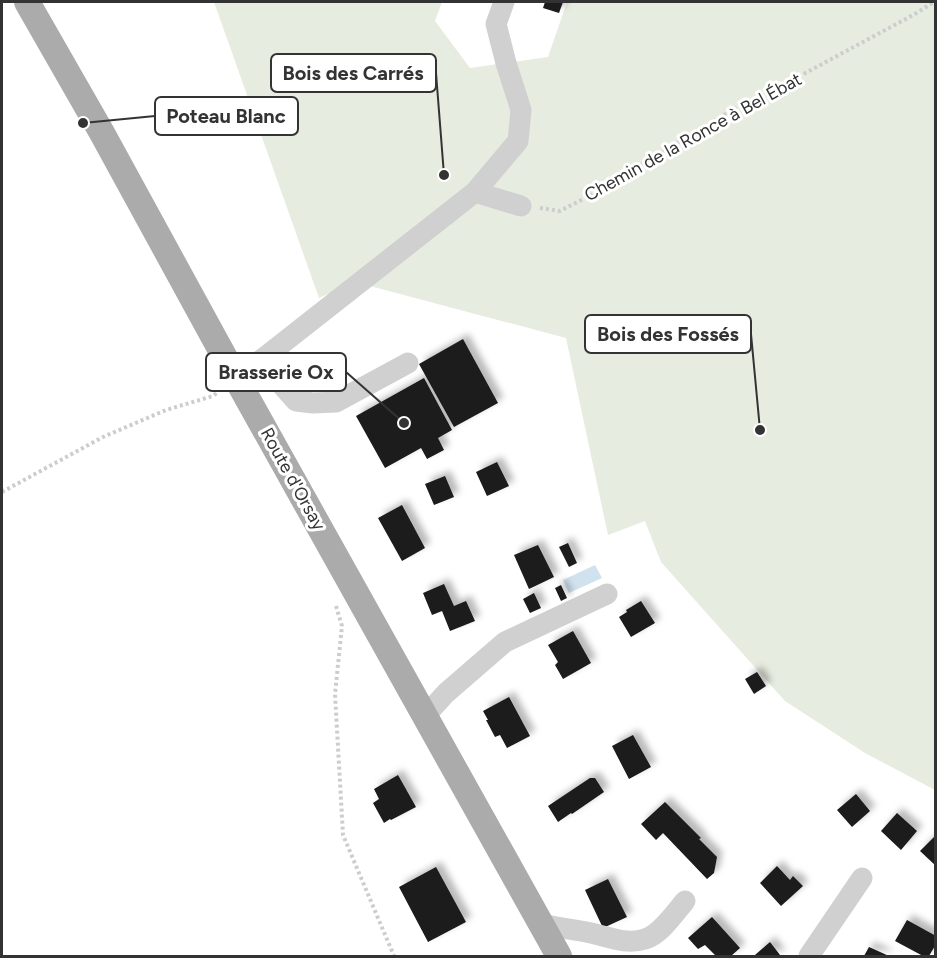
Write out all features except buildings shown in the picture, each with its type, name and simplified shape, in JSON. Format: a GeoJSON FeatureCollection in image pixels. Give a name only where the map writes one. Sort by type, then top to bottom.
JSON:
{"type":"FeatureCollection","features":[{"type":"Feature","properties":{"kind":"main road","name":"Route d'Orsay"},"geometry":{"type":"LineString","coordinates":[[27,2],[102,132],[236,378],[559,957]]}},
{"type":"Feature","properties":{"kind":"street"},"geometry":{"type":"LineString","coordinates":[[236,378],[475,192],[518,141],[521,110],[496,24],[504,2]]}},
{"type":"Feature","properties":{"kind":"street"},"geometry":{"type":"LineString","coordinates":[[475,192],[521,206]]}},
{"type":"Feature","properties":{"kind":"street"},"geometry":{"type":"LineString","coordinates":[[265,357],[281,384],[296,400],[313,403],[336,402],[408,363]]}},
{"type":"Feature","properties":{"kind":"street"},"geometry":{"type":"LineString","coordinates":[[425,716],[446,693],[505,642],[607,594]]}},
{"type":"Feature","properties":{"kind":"street"},"geometry":{"type":"LineString","coordinates":[[809,957],[862,878]]}},
{"type":"Feature","properties":{"kind":"street"},"geometry":{"type":"LineString","coordinates":[[541,924],[589,932],[625,942],[647,939],[661,929],[685,901]]}},
{"type":"Feature","properties":{"kind":"path","name":"Chemin de la Ronce à Bel Ébat"},"geometry":{"type":"LineString","coordinates":[[521,206],[560,211],[595,193],[729,112],[934,2]]}},
{"type":"Feature","properties":{"kind":"path"},"geometry":{"type":"LineString","coordinates":[[2,492],[103,437],[165,410],[213,396],[236,378]]}},
{"type":"Feature","properties":{"kind":"path"},"geometry":{"type":"LineString","coordinates":[[334,600],[342,626],[335,694],[343,836],[394,957]]}},
{"type":"Feature","properties":{"kind":"shaded area"},"geometry":{"type":"Polygon","coordinates":[[[214,2],[442,2],[435,21],[470,68],[548,57],[567,2],[935,2],[935,790],[865,753],[785,701],[661,562],[645,521],[608,535],[566,338],[355,282],[319,298],[214,2]]]}},
{"type":"Feature","properties":{"kind":"water"},"geometry":{"type":"Polygon","coordinates":[[[595,565],[602,578],[569,593],[563,580],[595,565]]]}},
{"type":"Feature","properties":{"kind":"place","name":"Poteau Blanc"},"geometry":{"type":"Point","coordinates":[83,123]}},
{"type":"Feature","properties":{"kind":"place","name":"Bois des Carrés"},"geometry":{"type":"Point","coordinates":[444,175]}},
{"type":"Feature","properties":{"kind":"place","name":"Brasserie Ox"},"geometry":{"type":"Point","coordinates":[404,423]}},
{"type":"Feature","properties":{"kind":"place","name":"Bois des Fossés"},"geometry":{"type":"Point","coordinates":[760,430]}}]}
